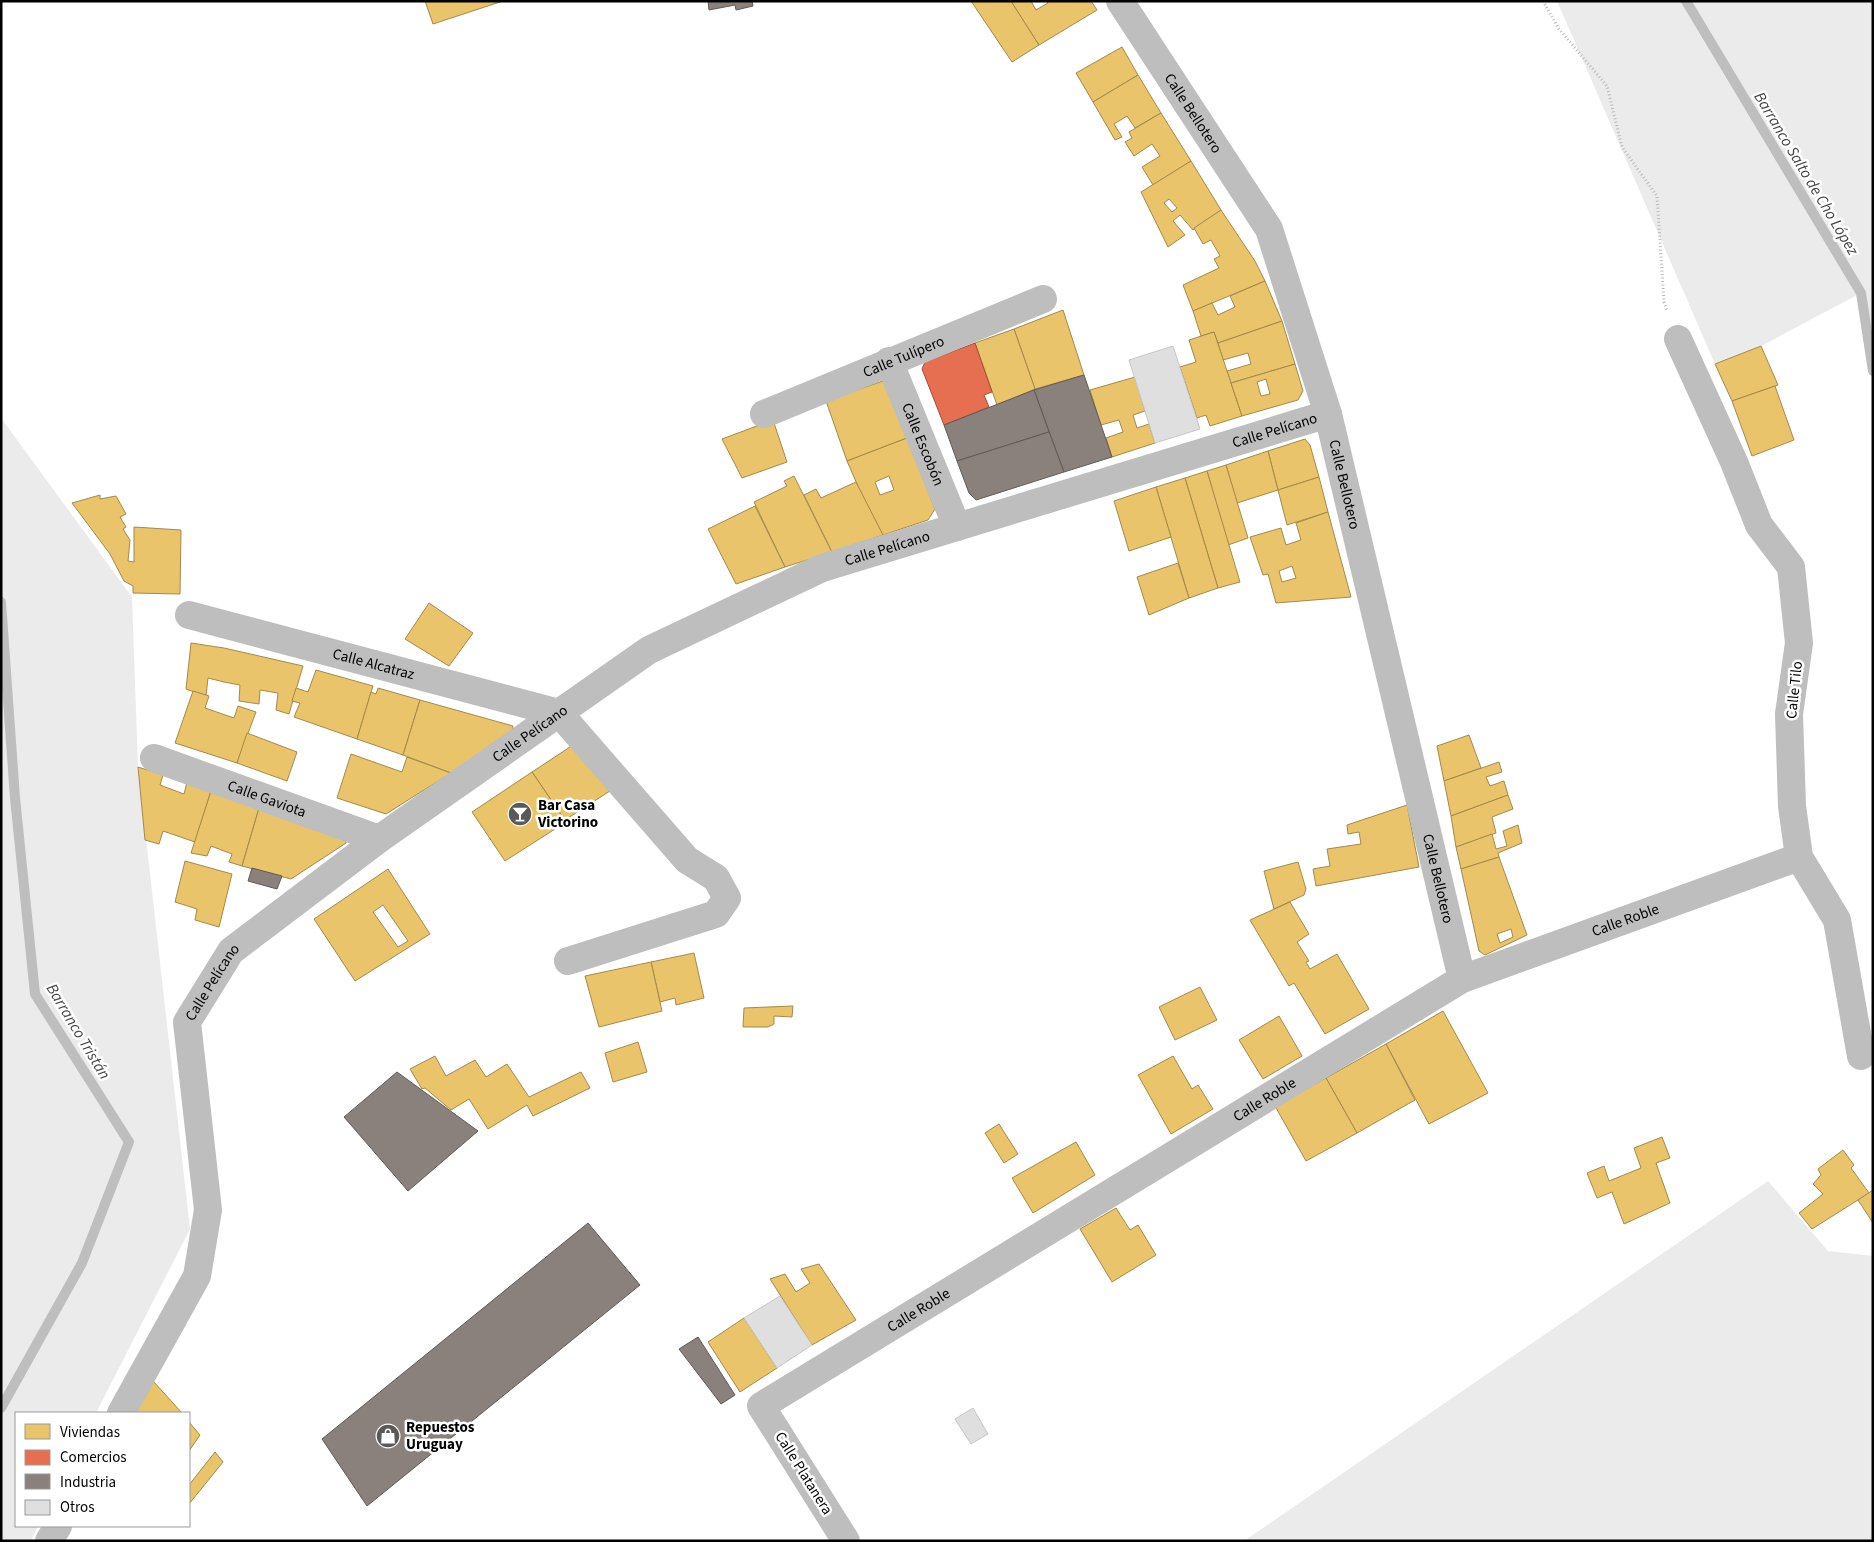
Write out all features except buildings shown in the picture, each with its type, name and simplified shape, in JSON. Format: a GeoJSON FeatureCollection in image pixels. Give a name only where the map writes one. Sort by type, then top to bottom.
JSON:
{"type":"FeatureCollection","features":[{"type":"Feature","properties":{"kind":"street","name":"Calle Bellotero"},"geometry":{"type":"LineString","coordinates":[[1120,1],[1269,229],[1328,414],[1462,979]]}},
{"type":"Feature","properties":{"kind":"street","name":"Calle Tulípero"},"geometry":{"type":"LineString","coordinates":[[764,414],[1043,299]]}},
{"type":"Feature","properties":{"kind":"street","name":"Calle Tilo"},"geometry":{"type":"LineString","coordinates":[[1678,339],[1734,462],[1759,526],[1791,567],[1799,643],[1789,714],[1792,806],[1799,857],[1837,920],[1861,1056]]}},
{"type":"Feature","properties":{"kind":"street","name":"Calle Escobón"},"geometry":{"type":"LineString","coordinates":[[889,361],[957,528]]}},
{"type":"Feature","properties":{"kind":"street","name":"Calle Pelícano"},"geometry":{"type":"LineString","coordinates":[[122,1412],[198,1276],[208,1210],[186,1022],[231,951],[379,839],[649,650],[822,568],[1328,414]]}},
{"type":"Feature","properties":{"kind":"street","name":"Calle Alcatraz"},"geometry":{"type":"LineString","coordinates":[[189,615],[559,713]]}},
{"type":"Feature","properties":{"kind":"street"},"geometry":{"type":"LineString","coordinates":[[559,713],[687,860],[716,878],[727,898],[716,914],[568,962]]}},
{"type":"Feature","properties":{"kind":"street","name":"Calle Gaviota"},"geometry":{"type":"LineString","coordinates":[[154,758],[379,839]]}},
{"type":"Feature","properties":{"kind":"street","name":"Calle Roble"},"geometry":{"type":"LineString","coordinates":[[762,1406],[1462,979],[1799,857]]}},
{"type":"Feature","properties":{"kind":"street","name":"Calle Platanera"},"geometry":{"type":"LineString","coordinates":[[762,1406],[846,1541]]}},
{"type":"Feature","properties":{"kind":"street"},"geometry":{"type":"LineString","coordinates":[[49,1541],[57,1527]]}},
{"type":"Feature","properties":{"kind":"path"},"geometry":{"type":"LineString","coordinates":[[1543,1],[1559,29],[1607,86],[1622,147],[1657,196],[1664,302],[1678,339]]}},
{"type":"Feature","properties":{"kind":"shaded area"},"geometry":{"type":"Polygon","coordinates":[[[1557,1],[1873,1],[1873,371],[1861,293],[1761,346],[1715,364],[1557,1]]]}},
{"type":"Feature","properties":{"kind":"shaded area"},"geometry":{"type":"Polygon","coordinates":[[[1,418],[132,597],[138,767],[190,1229],[97,1412],[15,1412],[15,1527],[38,1527],[31,1541],[1,1541],[1,418]]]}},
{"type":"Feature","properties":{"kind":"shaded area"},"geometry":{"type":"Polygon","coordinates":[[[1768,1181],[1828,1251],[1873,1256],[1873,1541],[1244,1541],[1768,1181]]]}},
{"type":"Feature","properties":{"kind":"waterway","name":"Barranco Salto de Cho López"},"geometry":{"type":"LineString","coordinates":[[1686,1],[1861,293],[1873,371]]}},
{"type":"Feature","properties":{"kind":"waterway","name":"Barranco Tristán"},"geometry":{"type":"LineString","coordinates":[[1,602],[15,798],[35,994],[129,1142],[82,1263],[1,1408]]}},
{"type":"Feature","properties":{"kind":"place","name":"Bar Casa Victorino"},"geometry":{"type":"Point","coordinates":[520,814]}},
{"type":"Feature","properties":{"kind":"place","name":"Repuestos Uruguay"},"geometry":{"type":"Point","coordinates":[388,1436]}}]}
